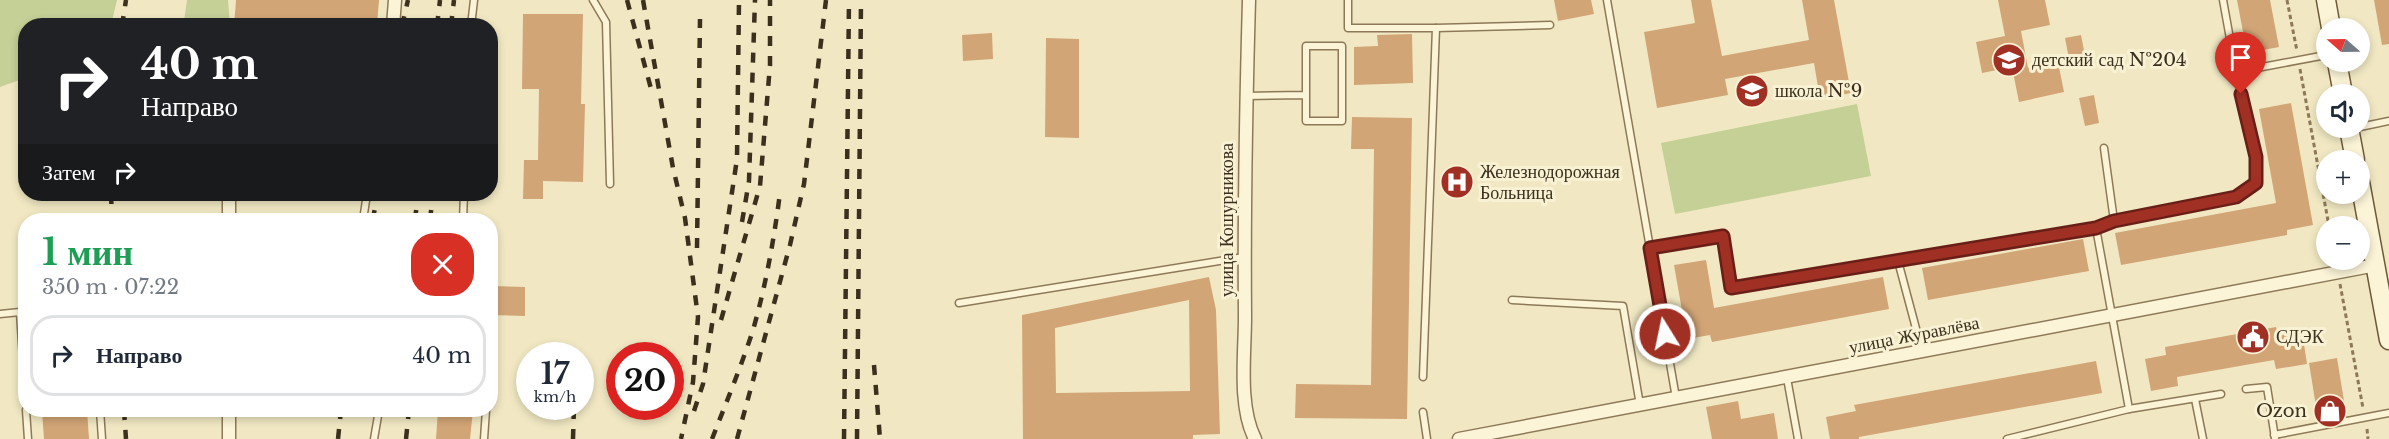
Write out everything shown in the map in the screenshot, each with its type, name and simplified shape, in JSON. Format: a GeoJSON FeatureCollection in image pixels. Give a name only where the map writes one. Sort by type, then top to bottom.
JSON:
{"type":"FeatureCollection","features":[{"type":"Feature","properties":{"kind":"street"},"geometry":{"type":"LineString","coordinates":[[394,18],[395,0]]}},
{"type":"Feature","properties":{"kind":"street","name":"улица Кошурникова"},"geometry":{"type":"LineString","coordinates":[[1249,0],[1244,257],[1245,401],[1249,427],[1255,439]]}},
{"type":"Feature","properties":{"kind":"street"},"geometry":{"type":"LineString","coordinates":[[2325,0],[2329,18]]}},
{"type":"Feature","properties":{"kind":"street"},"geometry":{"type":"LineString","coordinates":[[2364,204],[2389,340]]}},
{"type":"Feature","properties":{"kind":"street","name":"улица Журавлёва"},"geometry":{"type":"LineString","coordinates":[[1459,439],[2376,265]]}},
{"type":"Feature","properties":{"kind":"street"},"geometry":{"type":"LineString","coordinates":[[229,417],[229,439]]}},
{"type":"Feature","properties":{"kind":"lane"},"geometry":{"type":"LineString","coordinates":[[472,18],[474,0]]}},
{"type":"Feature","properties":{"kind":"lane"},"geometry":{"type":"LineString","coordinates":[[593,0],[606,22],[610,184]]}},
{"type":"Feature","properties":{"kind":"lane"},"geometry":{"type":"LineString","coordinates":[[1348,0],[1348,28],[1550,25]]}},
{"type":"Feature","properties":{"kind":"lane"},"geometry":{"type":"LineString","coordinates":[[1606,0],[1676,399]]}},
{"type":"Feature","properties":{"kind":"lane"},"geometry":{"type":"LineString","coordinates":[[1650,248],[1723,236],[1731,288],[2096,228],[2114,221],[2236,197],[2256,183],[2256,157],[2236,72],[2223,0]]}},
{"type":"Feature","properties":{"kind":"lane"},"geometry":{"type":"LineString","coordinates":[[1423,377],[1436,27]]}},
{"type":"Feature","properties":{"kind":"lane"},"geometry":{"type":"LineString","coordinates":[[1306,46],[1342,46],[1342,121],[1305,121],[1306,95],[1306,46]]}},
{"type":"Feature","properties":{"kind":"lane"},"geometry":{"type":"LineString","coordinates":[[2236,72],[2316,57]]}},
{"type":"Feature","properties":{"kind":"lane"},"geometry":{"type":"LineString","coordinates":[[1246,96],[1306,95]]}},
{"type":"Feature","properties":{"kind":"lane"},"geometry":{"type":"LineString","coordinates":[[2370,125],[2389,121]]}},
{"type":"Feature","properties":{"kind":"lane"},"geometry":{"type":"LineString","coordinates":[[2104,148],[2114,221]]}},
{"type":"Feature","properties":{"kind":"lane"},"geometry":{"type":"LineString","coordinates":[[2096,228],[2129,409]]}},
{"type":"Feature","properties":{"kind":"lane"},"geometry":{"type":"LineString","coordinates":[[959,303],[1244,257]]}},
{"type":"Feature","properties":{"kind":"lane"},"geometry":{"type":"LineString","coordinates":[[1898,261],[1922,352]]}},
{"type":"Feature","properties":{"kind":"lane"},"geometry":{"type":"LineString","coordinates":[[1512,300],[1623,306],[1640,406]]}},
{"type":"Feature","properties":{"kind":"lane"},"geometry":{"type":"LineString","coordinates":[[0,314],[18,312]]}},
{"type":"Feature","properties":{"kind":"lane"},"geometry":{"type":"LineString","coordinates":[[1787,378],[1798,439]]}},
{"type":"Feature","properties":{"kind":"lane"},"geometry":{"type":"LineString","coordinates":[[2246,389],[2266,387],[2274,437],[2389,413]]}},
{"type":"Feature","properties":{"kind":"lane"},"geometry":{"type":"LineString","coordinates":[[2007,439],[2019,438],[2129,409],[2221,394]]}},
{"type":"Feature","properties":{"kind":"lane"},"geometry":{"type":"LineString","coordinates":[[2195,399],[2203,439]]}},
{"type":"Feature","properties":{"kind":"lane"},"geometry":{"type":"LineString","coordinates":[[1423,412],[1427,439]]}},
{"type":"Feature","properties":{"kind":"lane"},"geometry":{"type":"LineString","coordinates":[[26,417],[28,439]]}},
{"type":"Feature","properties":{"kind":"lane"},"geometry":{"type":"LineString","coordinates":[[100,417],[102,439]]}},
{"type":"Feature","properties":{"kind":"lane"},"geometry":{"type":"LineString","coordinates":[[374,439],[378,417]]}},
{"type":"Feature","properties":{"kind":"lane"},"geometry":{"type":"LineString","coordinates":[[484,439],[486,417]]}},
{"type":"Feature","properties":{"kind":"path"},"geometry":{"type":"LineString","coordinates":[[2287,0],[2327,216]]}},
{"type":"Feature","properties":{"kind":"path"},"geometry":{"type":"LineString","coordinates":[[2338,272],[2368,439]]}},
{"type":"Feature","properties":{"kind":"green space"},"geometry":{"type":"Polygon","coordinates":[[[0,0],[117,0],[113,18],[18,18],[18,81],[0,87],[0,0]]]}},
{"type":"Feature","properties":{"kind":"green space"},"geometry":{"type":"Polygon","coordinates":[[[187,0],[228,0],[229,18],[184,18],[187,0]]]}},
{"type":"Feature","properties":{"kind":"green space"},"geometry":{"type":"Polygon","coordinates":[[[1857,104],[1871,176],[1675,214],[1661,143],[1857,104]]]}},
{"type":"Feature","properties":{"kind":"building"},"geometry":{"type":"Polygon","coordinates":[[[236,0],[379,0],[378,18],[235,18],[236,0]]]}},
{"type":"Feature","properties":{"kind":"building"},"geometry":{"type":"Polygon","coordinates":[[[1554,0],[1591,0],[1594,14],[1558,21],[1554,0]]]}},
{"type":"Feature","properties":{"kind":"building"},"geometry":{"type":"Polygon","coordinates":[[[1691,0],[1711,0],[1722,56],[1809,40],[1802,0],[1834,0],[1851,93],[1820,99],[1814,63],[1725,79],[1728,95],[1657,108],[1644,32],[1695,23],[1691,0]]]}},
{"type":"Feature","properties":{"kind":"building"},"geometry":{"type":"Polygon","coordinates":[[[1998,0],[2045,0],[2050,25],[2021,31],[2028,68],[2058,62],[2064,92],[2019,102],[2012,67],[1982,73],[1976,42],[2005,36],[1998,0]]]}},
{"type":"Feature","properties":{"kind":"building"},"geometry":{"type":"Polygon","coordinates":[[[2237,0],[2270,0],[2279,47],[2247,53],[2237,0]]]}},
{"type":"Feature","properties":{"kind":"building"},"geometry":{"type":"Polygon","coordinates":[[[2374,0],[2389,0],[2389,44],[2382,45],[2374,0]]]}},
{"type":"Feature","properties":{"kind":"building"},"geometry":{"type":"Polygon","coordinates":[[[523,14],[583,14],[581,104],[585,104],[583,182],[543,181],[543,199],[523,199],[524,160],[538,160],[539,89],[522,89],[523,14]]]}},
{"type":"Feature","properties":{"kind":"building"},"geometry":{"type":"Polygon","coordinates":[[[992,33],[993,59],[963,61],[962,35],[992,33]]]}},
{"type":"Feature","properties":{"kind":"building"},"geometry":{"type":"Polygon","coordinates":[[[1412,34],[1413,83],[1354,85],[1354,47],[1378,46],[1377,35],[1412,34]]]}},
{"type":"Feature","properties":{"kind":"building"},"geometry":{"type":"Polygon","coordinates":[[[2081,35],[2087,66],[2071,69],[2065,38],[2081,35]]]}},
{"type":"Feature","properties":{"kind":"building"},"geometry":{"type":"Polygon","coordinates":[[[1046,38],[1079,39],[1079,138],[1045,137],[1046,38]]]}},
{"type":"Feature","properties":{"kind":"building"},"geometry":{"type":"Polygon","coordinates":[[[2094,95],[2099,123],[2085,126],[2079,98],[2094,95]]]}},
{"type":"Feature","properties":{"kind":"building"},"geometry":{"type":"Polygon","coordinates":[[[2291,103],[2313,225],[2287,230],[2287,235],[2121,265],[2115,233],[2276,203],[2259,109],[2291,103]]]}},
{"type":"Feature","properties":{"kind":"building"},"geometry":{"type":"Polygon","coordinates":[[[1352,117],[1412,118],[1407,419],[1295,418],[1296,384],[1371,385],[1374,149],[1351,149],[1352,117]]]}},
{"type":"Feature","properties":{"kind":"building"},"geometry":{"type":"Polygon","coordinates":[[[2083,239],[2089,271],[1928,300],[1922,268],[2083,239]]]}},
{"type":"Feature","properties":{"kind":"building"},"geometry":{"type":"Polygon","coordinates":[[[1706,260],[1714,308],[1883,277],[1889,309],[1712,342],[1710,335],[1687,339],[1674,265],[1706,260]]]}},
{"type":"Feature","properties":{"kind":"building"},"geometry":{"type":"Polygon","coordinates":[[[1209,277],[1216,310],[1220,434],[1193,435],[1193,439],[1023,439],[1022,315],[1209,277]],[[1189,300],[1055,328],[1056,393],[1190,391],[1189,300]]]}},
{"type":"Feature","properties":{"kind":"building"},"geometry":{"type":"Polygon","coordinates":[[[498,286],[525,287],[525,316],[498,315],[498,286]]]}},
{"type":"Feature","properties":{"kind":"building"},"geometry":{"type":"Polygon","coordinates":[[[2276,327],[2278,336],[2302,331],[2307,364],[2276,369],[2274,360],[2177,377],[2178,386],[2151,391],[2145,359],[2166,355],[2165,347],[2276,327]]]}},
{"type":"Feature","properties":{"kind":"building"},"geometry":{"type":"Polygon","coordinates":[[[2337,358],[2346,413],[2318,419],[2309,363],[2337,358]]]}},
{"type":"Feature","properties":{"kind":"building"},"geometry":{"type":"Polygon","coordinates":[[[2096,361],[2102,393],[1859,437],[1859,439],[1830,439],[1826,417],[1856,411],[1854,405],[2096,361]]]}},
{"type":"Feature","properties":{"kind":"building"},"geometry":{"type":"Polygon","coordinates":[[[1738,401],[1741,419],[1774,413],[1778,439],[1712,439],[1706,407],[1738,401]]]}},
{"type":"Feature","properties":{"kind":"building"},"geometry":{"type":"Polygon","coordinates":[[[42,417],[87,417],[89,439],[44,439],[42,417]]]}},
{"type":"Feature","properties":{"kind":"building"},"geometry":{"type":"Polygon","coordinates":[[[438,417],[472,417],[470,439],[436,439],[438,417]]]}},
{"type":"Feature","properties":{"kind":"railway"},"geometry":{"type":"LineString","coordinates":[[123,18],[126,0]]}},
{"type":"Feature","properties":{"kind":"railway"},"geometry":{"type":"LineString","coordinates":[[404,18],[408,0]]}},
{"type":"Feature","properties":{"kind":"railway"},"geometry":{"type":"LineString","coordinates":[[438,18],[440,0]]}},
{"type":"Feature","properties":{"kind":"railway"},"geometry":{"type":"LineString","coordinates":[[452,18],[454,0]]}},
{"type":"Feature","properties":{"kind":"railway"},"geometry":{"type":"LineString","coordinates":[[627,0],[653,96]]}},
{"type":"Feature","properties":{"kind":"railway"},"geometry":{"type":"LineString","coordinates":[[643,0],[673,168],[685,218],[698,317],[693,382],[681,439]]}},
{"type":"Feature","properties":{"kind":"railway"},"geometry":{"type":"LineString","coordinates":[[694,411],[703,384],[737,159],[739,0]]}},
{"type":"Feature","properties":{"kind":"railway"},"geometry":{"type":"LineString","coordinates":[[742,222],[749,181],[755,0]]}},
{"type":"Feature","properties":{"kind":"railway"},"geometry":{"type":"LineString","coordinates":[[721,320],[760,186],[770,65],[770,0]]}},
{"type":"Feature","properties":{"kind":"railway"},"geometry":{"type":"LineString","coordinates":[[737,439],[790,245],[804,184],[826,0]]}},
{"type":"Feature","properties":{"kind":"railway"},"geometry":{"type":"LineString","coordinates":[[844,439],[849,0]]}},
{"type":"Feature","properties":{"kind":"railway"},"geometry":{"type":"LineString","coordinates":[[857,439],[861,0]]}},
{"type":"Feature","properties":{"kind":"railway"},"geometry":{"type":"LineString","coordinates":[[697,248],[700,19]]}},
{"type":"Feature","properties":{"kind":"railway"},"geometry":{"type":"LineString","coordinates":[[712,439],[753,330],[769,262],[780,193]]}},
{"type":"Feature","properties":{"kind":"railway"},"geometry":{"type":"LineString","coordinates":[[111,201],[112,213]]}},
{"type":"Feature","properties":{"kind":"railway"},"geometry":{"type":"LineString","coordinates":[[374,213],[376,201]]}},
{"type":"Feature","properties":{"kind":"railway"},"geometry":{"type":"LineString","coordinates":[[416,213],[417,201]]}},
{"type":"Feature","properties":{"kind":"railway"},"geometry":{"type":"LineString","coordinates":[[431,213],[432,201]]}},
{"type":"Feature","properties":{"kind":"railway"},"geometry":{"type":"LineString","coordinates":[[874,365],[880,439]]}},
{"type":"Feature","properties":{"kind":"railway"},"geometry":{"type":"LineString","coordinates":[[124,417],[126,439]]}},
{"type":"Feature","properties":{"kind":"railway"},"geometry":{"type":"LineString","coordinates":[[338,439],[340,417]]}},
{"type":"Feature","properties":{"kind":"railway"},"geometry":{"type":"LineString","coordinates":[[406,439],[408,417]]}},
{"type":"Feature","properties":{"kind":"railway"},"geometry":{"type":"LineString","coordinates":[[573,439],[574,420]]}},
{"type":"Feature","properties":{"kind":"place","name":"детский сад №204"},"geometry":{"type":"Point","coordinates":[2009,60]}},
{"type":"Feature","properties":{"kind":"place","name":"школа №9"},"geometry":{"type":"Point","coordinates":[1752,91]}},
{"type":"Feature","properties":{"kind":"place","name":"Железнодорожная Больница"},"geometry":{"type":"Point","coordinates":[1457,182]}},
{"type":"Feature","properties":{"kind":"place","name":"СДЭК"},"geometry":{"type":"Point","coordinates":[2253,337]}},
{"type":"Feature","properties":{"kind":"place","name":"Ozon"},"geometry":{"type":"Point","coordinates":[2330,411]}},
{"type":"Feature","properties":{"kind":"route"},"geometry":{"type":"LineString","coordinates":[[1665,334],[1650,248],[1723,236],[1731,288],[2096,228],[2114,221],[2236,197],[2256,183],[2256,157],[2241,94]]}}]}
